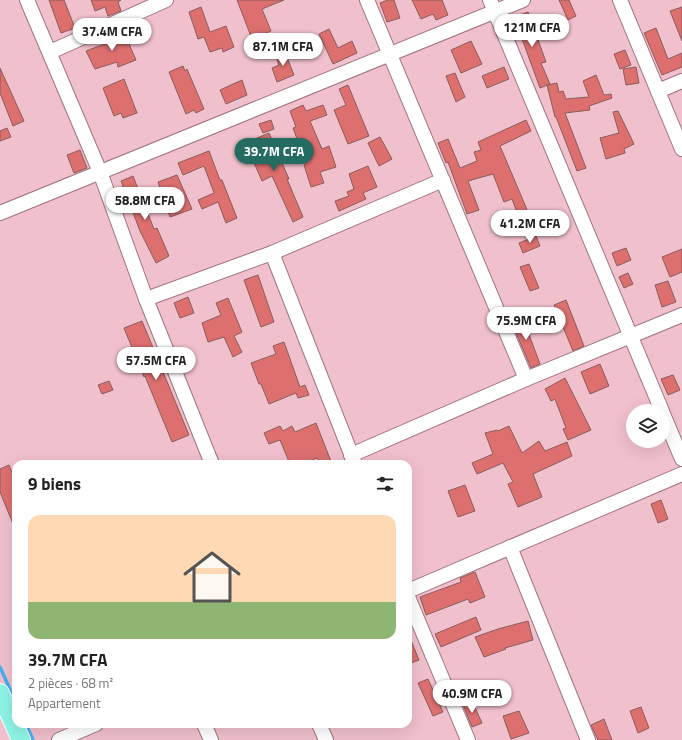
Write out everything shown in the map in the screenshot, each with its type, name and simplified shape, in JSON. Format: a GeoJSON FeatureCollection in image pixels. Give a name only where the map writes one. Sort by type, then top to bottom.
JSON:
{"type":"FeatureCollection","features":[{"type":"Feature","properties":{"kind":"main road"},"geometry":{"type":"LineString","coordinates":[[0,692],[12,719]]}},
{"type":"Feature","properties":{"kind":"main road"},"geometry":{"type":"LineString","coordinates":[[16,728],[21,740]]}},
{"type":"Feature","properties":{"kind":"street"},"geometry":{"type":"LineString","coordinates":[[28,0],[100,172],[146,300],[210,460]]}},
{"type":"Feature","properties":{"kind":"street"},"geometry":{"type":"LineString","coordinates":[[367,0],[526,379]]}},
{"type":"Feature","properties":{"kind":"street"},"geometry":{"type":"LineString","coordinates":[[0,213],[390,54],[492,6],[522,0]]}},
{"type":"Feature","properties":{"kind":"street"},"geometry":{"type":"LineString","coordinates":[[620,0],[682,149]]}},
{"type":"Feature","properties":{"kind":"street"},"geometry":{"type":"LineString","coordinates":[[50,52],[161,1]]}},
{"type":"Feature","properties":{"kind":"street"},"geometry":{"type":"LineString","coordinates":[[492,6],[659,404]]}},
{"type":"Feature","properties":{"kind":"street"},"geometry":{"type":"LineString","coordinates":[[658,92],[682,81]]}},
{"type":"Feature","properties":{"kind":"street"},"geometry":{"type":"LineString","coordinates":[[146,300],[272,253],[443,180]]}},
{"type":"Feature","properties":{"kind":"street"},"geometry":{"type":"LineString","coordinates":[[272,253],[353,459],[526,379],[682,316]]}},
{"type":"Feature","properties":{"kind":"street"},"geometry":{"type":"LineString","coordinates":[[670,431],[682,459]]}},
{"type":"Feature","properties":{"kind":"street"},"geometry":{"type":"LineString","coordinates":[[412,589],[682,474]]}},
{"type":"Feature","properties":{"kind":"street"},"geometry":{"type":"LineString","coordinates":[[510,547],[588,740]]}},
{"type":"Feature","properties":{"kind":"street"},"geometry":{"type":"LineString","coordinates":[[412,607],[468,740]]}},
{"type":"Feature","properties":{"kind":"street"},"geometry":{"type":"LineString","coordinates":[[59,740],[87,728]]}},
{"type":"Feature","properties":{"kind":"street"},"geometry":{"type":"LineString","coordinates":[[206,728],[211,740]]}},
{"type":"Feature","properties":{"kind":"street"},"geometry":{"type":"LineString","coordinates":[[321,728],[326,740]]}},
{"type":"Feature","properties":{"kind":"building"},"geometry":{"type":"Polygon","coordinates":[[[49,0],[64,0],[75,28],[61,33],[49,0]]]}},
{"type":"Feature","properties":{"kind":"building"},"geometry":{"type":"Polygon","coordinates":[[[91,0],[121,0],[118,2],[121,11],[108,16],[105,7],[95,11],[91,0]]]}},
{"type":"Feature","properties":{"kind":"building"},"geometry":{"type":"Polygon","coordinates":[[[237,0],[284,0],[262,9],[271,31],[252,39],[237,0]]]}},
{"type":"Feature","properties":{"kind":"building"},"geometry":{"type":"Polygon","coordinates":[[[388,0],[394,0],[400,18],[387,22],[380,3],[388,0]]]}},
{"type":"Feature","properties":{"kind":"building"},"geometry":{"type":"Polygon","coordinates":[[[412,0],[442,0],[448,15],[436,20],[433,14],[421,19],[412,0]]]}},
{"type":"Feature","properties":{"kind":"building"},"geometry":{"type":"Polygon","coordinates":[[[559,0],[569,0],[576,16],[568,20],[559,0]]]}},
{"type":"Feature","properties":{"kind":"building"},"geometry":{"type":"Polygon","coordinates":[[[201,7],[210,32],[226,26],[234,47],[223,52],[222,48],[210,52],[204,37],[198,39],[189,12],[201,7]]]}},
{"type":"Feature","properties":{"kind":"building"},"geometry":{"type":"Polygon","coordinates":[[[682,7],[682,41],[670,11],[682,7]]]}},
{"type":"Feature","properties":{"kind":"building"},"geometry":{"type":"Polygon","coordinates":[[[528,12],[546,62],[541,63],[550,84],[540,88],[514,17],[528,12]]]}},
{"type":"Feature","properties":{"kind":"building"},"geometry":{"type":"Polygon","coordinates":[[[656,28],[668,59],[682,53],[682,67],[662,75],[644,33],[656,28]]]}},
{"type":"Feature","properties":{"kind":"building"},"geometry":{"type":"Polygon","coordinates":[[[329,29],[338,48],[352,41],[357,53],[333,64],[319,34],[329,29]]]}},
{"type":"Feature","properties":{"kind":"building"},"geometry":{"type":"Polygon","coordinates":[[[123,30],[136,60],[118,67],[117,62],[95,69],[86,51],[115,40],[113,35],[123,30]]]}},
{"type":"Feature","properties":{"kind":"building"},"geometry":{"type":"Polygon","coordinates":[[[471,41],[482,64],[461,73],[451,50],[471,41]]]}},
{"type":"Feature","properties":{"kind":"building"},"geometry":{"type":"Polygon","coordinates":[[[284,50],[294,75],[277,82],[272,68],[279,65],[275,54],[284,50]]]}},
{"type":"Feature","properties":{"kind":"building"},"geometry":{"type":"Polygon","coordinates":[[[625,50],[631,65],[620,69],[614,54],[625,50]]]}},
{"type":"Feature","properties":{"kind":"building"},"geometry":{"type":"Polygon","coordinates":[[[183,66],[185,71],[187,69],[204,109],[196,113],[194,110],[186,114],[169,72],[183,66]]]}},
{"type":"Feature","properties":{"kind":"building"},"geometry":{"type":"Polygon","coordinates":[[[504,67],[509,79],[487,88],[482,76],[504,67]]]}},
{"type":"Feature","properties":{"kind":"building"},"geometry":{"type":"Polygon","coordinates":[[[636,67],[639,83],[626,85],[623,69],[636,67]]]}},
{"type":"Feature","properties":{"kind":"building"},"geometry":{"type":"Polygon","coordinates":[[[0,68],[24,121],[13,126],[0,93],[0,68]]]}},
{"type":"Feature","properties":{"kind":"building"},"geometry":{"type":"Polygon","coordinates":[[[455,73],[465,97],[456,102],[446,76],[455,73]]]}},
{"type":"Feature","properties":{"kind":"building"},"geometry":{"type":"Polygon","coordinates":[[[596,75],[604,95],[611,94],[612,98],[589,106],[590,110],[565,113],[586,168],[577,171],[555,117],[547,85],[557,83],[559,92],[563,91],[566,99],[589,97],[583,81],[596,75]]]}},
{"type":"Feature","properties":{"kind":"building"},"geometry":{"type":"Polygon","coordinates":[[[124,79],[137,113],[123,118],[121,113],[114,116],[103,88],[124,79]]]}},
{"type":"Feature","properties":{"kind":"building"},"geometry":{"type":"Polygon","coordinates":[[[242,80],[247,95],[226,104],[220,90],[242,80]]]}},
{"type":"Feature","properties":{"kind":"building"},"geometry":{"type":"Polygon","coordinates":[[[348,85],[369,136],[348,144],[334,110],[346,105],[339,89],[348,85]]]}},
{"type":"Feature","properties":{"kind":"building"},"geometry":{"type":"Polygon","coordinates":[[[303,105],[306,111],[323,105],[327,115],[310,121],[322,149],[329,146],[336,167],[320,172],[324,183],[311,187],[304,165],[306,163],[293,128],[296,127],[290,111],[303,105]]]}},
{"type":"Feature","properties":{"kind":"building"},"geometry":{"type":"Polygon","coordinates":[[[618,111],[634,144],[624,149],[625,153],[606,159],[600,138],[619,133],[613,112],[618,111]]]}},
{"type":"Feature","properties":{"kind":"building"},"geometry":{"type":"Polygon","coordinates":[[[271,120],[274,129],[263,133],[259,124],[271,120]]]}},
{"type":"Feature","properties":{"kind":"building"},"geometry":{"type":"Polygon","coordinates":[[[526,120],[531,131],[500,146],[531,219],[521,223],[512,199],[504,202],[493,174],[468,181],[479,210],[467,214],[448,162],[446,163],[438,143],[448,139],[460,168],[477,161],[474,152],[481,150],[478,142],[526,120]]]}},
{"type":"Feature","properties":{"kind":"building"},"geometry":{"type":"Polygon","coordinates":[[[7,128],[11,137],[0,141],[0,131],[7,128]]]}},
{"type":"Feature","properties":{"kind":"building"},"geometry":{"type":"Polygon","coordinates":[[[269,133],[289,179],[287,179],[303,217],[293,222],[272,176],[262,181],[248,149],[253,147],[250,141],[269,133]]]}},
{"type":"Feature","properties":{"kind":"building"},"geometry":{"type":"Polygon","coordinates":[[[380,137],[392,159],[379,166],[368,143],[380,137]]]}},
{"type":"Feature","properties":{"kind":"building"},"geometry":{"type":"Polygon","coordinates":[[[80,150],[87,168],[74,173],[67,155],[80,150]]]}},
{"type":"Feature","properties":{"kind":"building"},"geometry":{"type":"Polygon","coordinates":[[[209,151],[237,218],[226,223],[218,202],[202,209],[198,200],[214,193],[204,166],[183,175],[178,163],[209,151]]]}},
{"type":"Feature","properties":{"kind":"building"},"geometry":{"type":"Polygon","coordinates":[[[368,166],[377,187],[363,193],[366,199],[339,211],[335,201],[349,196],[347,192],[354,189],[349,174],[368,166]]]}},
{"type":"Feature","properties":{"kind":"building"},"geometry":{"type":"Polygon","coordinates":[[[177,175],[192,209],[170,217],[158,182],[177,175]]]}},
{"type":"Feature","properties":{"kind":"building"},"geometry":{"type":"Polygon","coordinates":[[[133,176],[154,229],[157,228],[169,256],[156,263],[140,231],[121,181],[133,176]]]}},
{"type":"Feature","properties":{"kind":"building"},"geometry":{"type":"Polygon","coordinates":[[[536,236],[540,246],[523,253],[519,243],[536,236]]]}},
{"type":"Feature","properties":{"kind":"building"},"geometry":{"type":"Polygon","coordinates":[[[626,248],[631,260],[617,266],[612,253],[626,248]]]}},
{"type":"Feature","properties":{"kind":"building"},"geometry":{"type":"Polygon","coordinates":[[[682,249],[682,272],[670,277],[662,257],[682,249]]]}},
{"type":"Feature","properties":{"kind":"building"},"geometry":{"type":"Polygon","coordinates":[[[529,264],[539,288],[530,291],[520,267],[529,264]]]}},
{"type":"Feature","properties":{"kind":"building"},"geometry":{"type":"Polygon","coordinates":[[[628,273],[633,284],[624,288],[619,277],[628,273]]]}},
{"type":"Feature","properties":{"kind":"building"},"geometry":{"type":"Polygon","coordinates":[[[258,275],[274,322],[261,327],[244,280],[258,275]]]}},
{"type":"Feature","properties":{"kind":"building"},"geometry":{"type":"Polygon","coordinates":[[[668,281],[676,302],[662,307],[655,285],[668,281]]]}},
{"type":"Feature","properties":{"kind":"building"},"geometry":{"type":"Polygon","coordinates":[[[188,297],[194,313],[180,318],[174,303],[188,297]]]}},
{"type":"Feature","properties":{"kind":"building"},"geometry":{"type":"Polygon","coordinates":[[[228,298],[242,332],[234,336],[242,352],[233,357],[224,337],[208,342],[202,323],[221,315],[216,303],[228,298]]]}},
{"type":"Feature","properties":{"kind":"building"},"geometry":{"type":"Polygon","coordinates":[[[566,300],[584,346],[573,351],[554,305],[566,300]]]}},
{"type":"Feature","properties":{"kind":"building"},"geometry":{"type":"Polygon","coordinates":[[[522,316],[540,364],[531,368],[511,321],[522,316]]]}},
{"type":"Feature","properties":{"kind":"building"},"geometry":{"type":"Polygon","coordinates":[[[142,321],[189,435],[172,442],[124,328],[142,321]]]}},
{"type":"Feature","properties":{"kind":"building"},"geometry":{"type":"Polygon","coordinates":[[[284,342],[300,387],[305,385],[309,395],[298,398],[296,393],[269,404],[251,363],[276,354],[273,346],[284,342]]]}},
{"type":"Feature","properties":{"kind":"building"},"geometry":{"type":"Polygon","coordinates":[[[600,364],[609,386],[590,394],[581,372],[600,364]]]}},
{"type":"Feature","properties":{"kind":"building"},"geometry":{"type":"Polygon","coordinates":[[[673,375],[680,390],[668,395],[661,379],[673,375]]]}},
{"type":"Feature","properties":{"kind":"building"},"geometry":{"type":"Polygon","coordinates":[[[565,378],[591,430],[568,440],[563,429],[566,428],[555,399],[551,401],[545,389],[565,378]]]}},
{"type":"Feature","properties":{"kind":"building"},"geometry":{"type":"Polygon","coordinates":[[[109,381],[113,390],[102,394],[98,385],[109,381]]]}},
{"type":"Feature","properties":{"kind":"building"},"geometry":{"type":"Polygon","coordinates":[[[316,423],[330,460],[318,460],[317,458],[313,460],[288,460],[280,440],[269,444],[264,433],[280,426],[283,431],[292,426],[295,432],[316,423]]]}},
{"type":"Feature","properties":{"kind":"building"},"geometry":{"type":"Polygon","coordinates":[[[509,426],[522,453],[539,441],[545,451],[567,442],[572,456],[533,474],[542,497],[518,507],[508,484],[513,482],[503,463],[477,474],[472,463],[493,454],[485,433],[498,431],[509,426]]]}},
{"type":"Feature","properties":{"kind":"building"},"geometry":{"type":"Polygon","coordinates":[[[9,465],[12,472],[12,521],[0,492],[0,469],[9,465]]]}},
{"type":"Feature","properties":{"kind":"building"},"geometry":{"type":"Polygon","coordinates":[[[465,485],[475,511],[458,517],[448,491],[465,485]]]}},
{"type":"Feature","properties":{"kind":"building"},"geometry":{"type":"Polygon","coordinates":[[[661,500],[668,519],[658,523],[651,504],[661,500]]]}},
{"type":"Feature","properties":{"kind":"building"},"geometry":{"type":"Polygon","coordinates":[[[475,572],[485,597],[470,603],[468,599],[426,615],[420,597],[461,582],[460,578],[475,572]]]}},
{"type":"Feature","properties":{"kind":"building"},"geometry":{"type":"Polygon","coordinates":[[[476,617],[481,630],[441,647],[435,634],[476,617]]]}},
{"type":"Feature","properties":{"kind":"building"},"geometry":{"type":"Polygon","coordinates":[[[528,621],[533,640],[505,648],[506,649],[484,657],[475,637],[528,621]]]}},
{"type":"Feature","properties":{"kind":"building"},"geometry":{"type":"Polygon","coordinates":[[[412,643],[419,660],[412,663],[412,643]]]}},
{"type":"Feature","properties":{"kind":"building"},"geometry":{"type":"Polygon","coordinates":[[[428,679],[443,712],[433,716],[418,683],[428,679]]]}},
{"type":"Feature","properties":{"kind":"building"},"geometry":{"type":"Polygon","coordinates":[[[472,701],[482,723],[472,727],[463,705],[472,701]]]}},
{"type":"Feature","properties":{"kind":"building"},"geometry":{"type":"Polygon","coordinates":[[[641,707],[649,728],[638,733],[630,711],[641,707]]]}},
{"type":"Feature","properties":{"kind":"building"},"geometry":{"type":"Polygon","coordinates":[[[519,711],[529,733],[511,739],[503,716],[519,711]]]}},
{"type":"Feature","properties":{"kind":"building"},"geometry":{"type":"Polygon","coordinates":[[[604,719],[612,740],[598,740],[591,725],[604,719]]]}},
{"type":"Feature","properties":{"kind":"waterway"},"geometry":{"type":"LineString","coordinates":[[0,667],[12,694]]}},
{"type":"Feature","properties":{"kind":"waterway"},"geometry":{"type":"LineString","coordinates":[[28,728],[33,740]]}}]}
